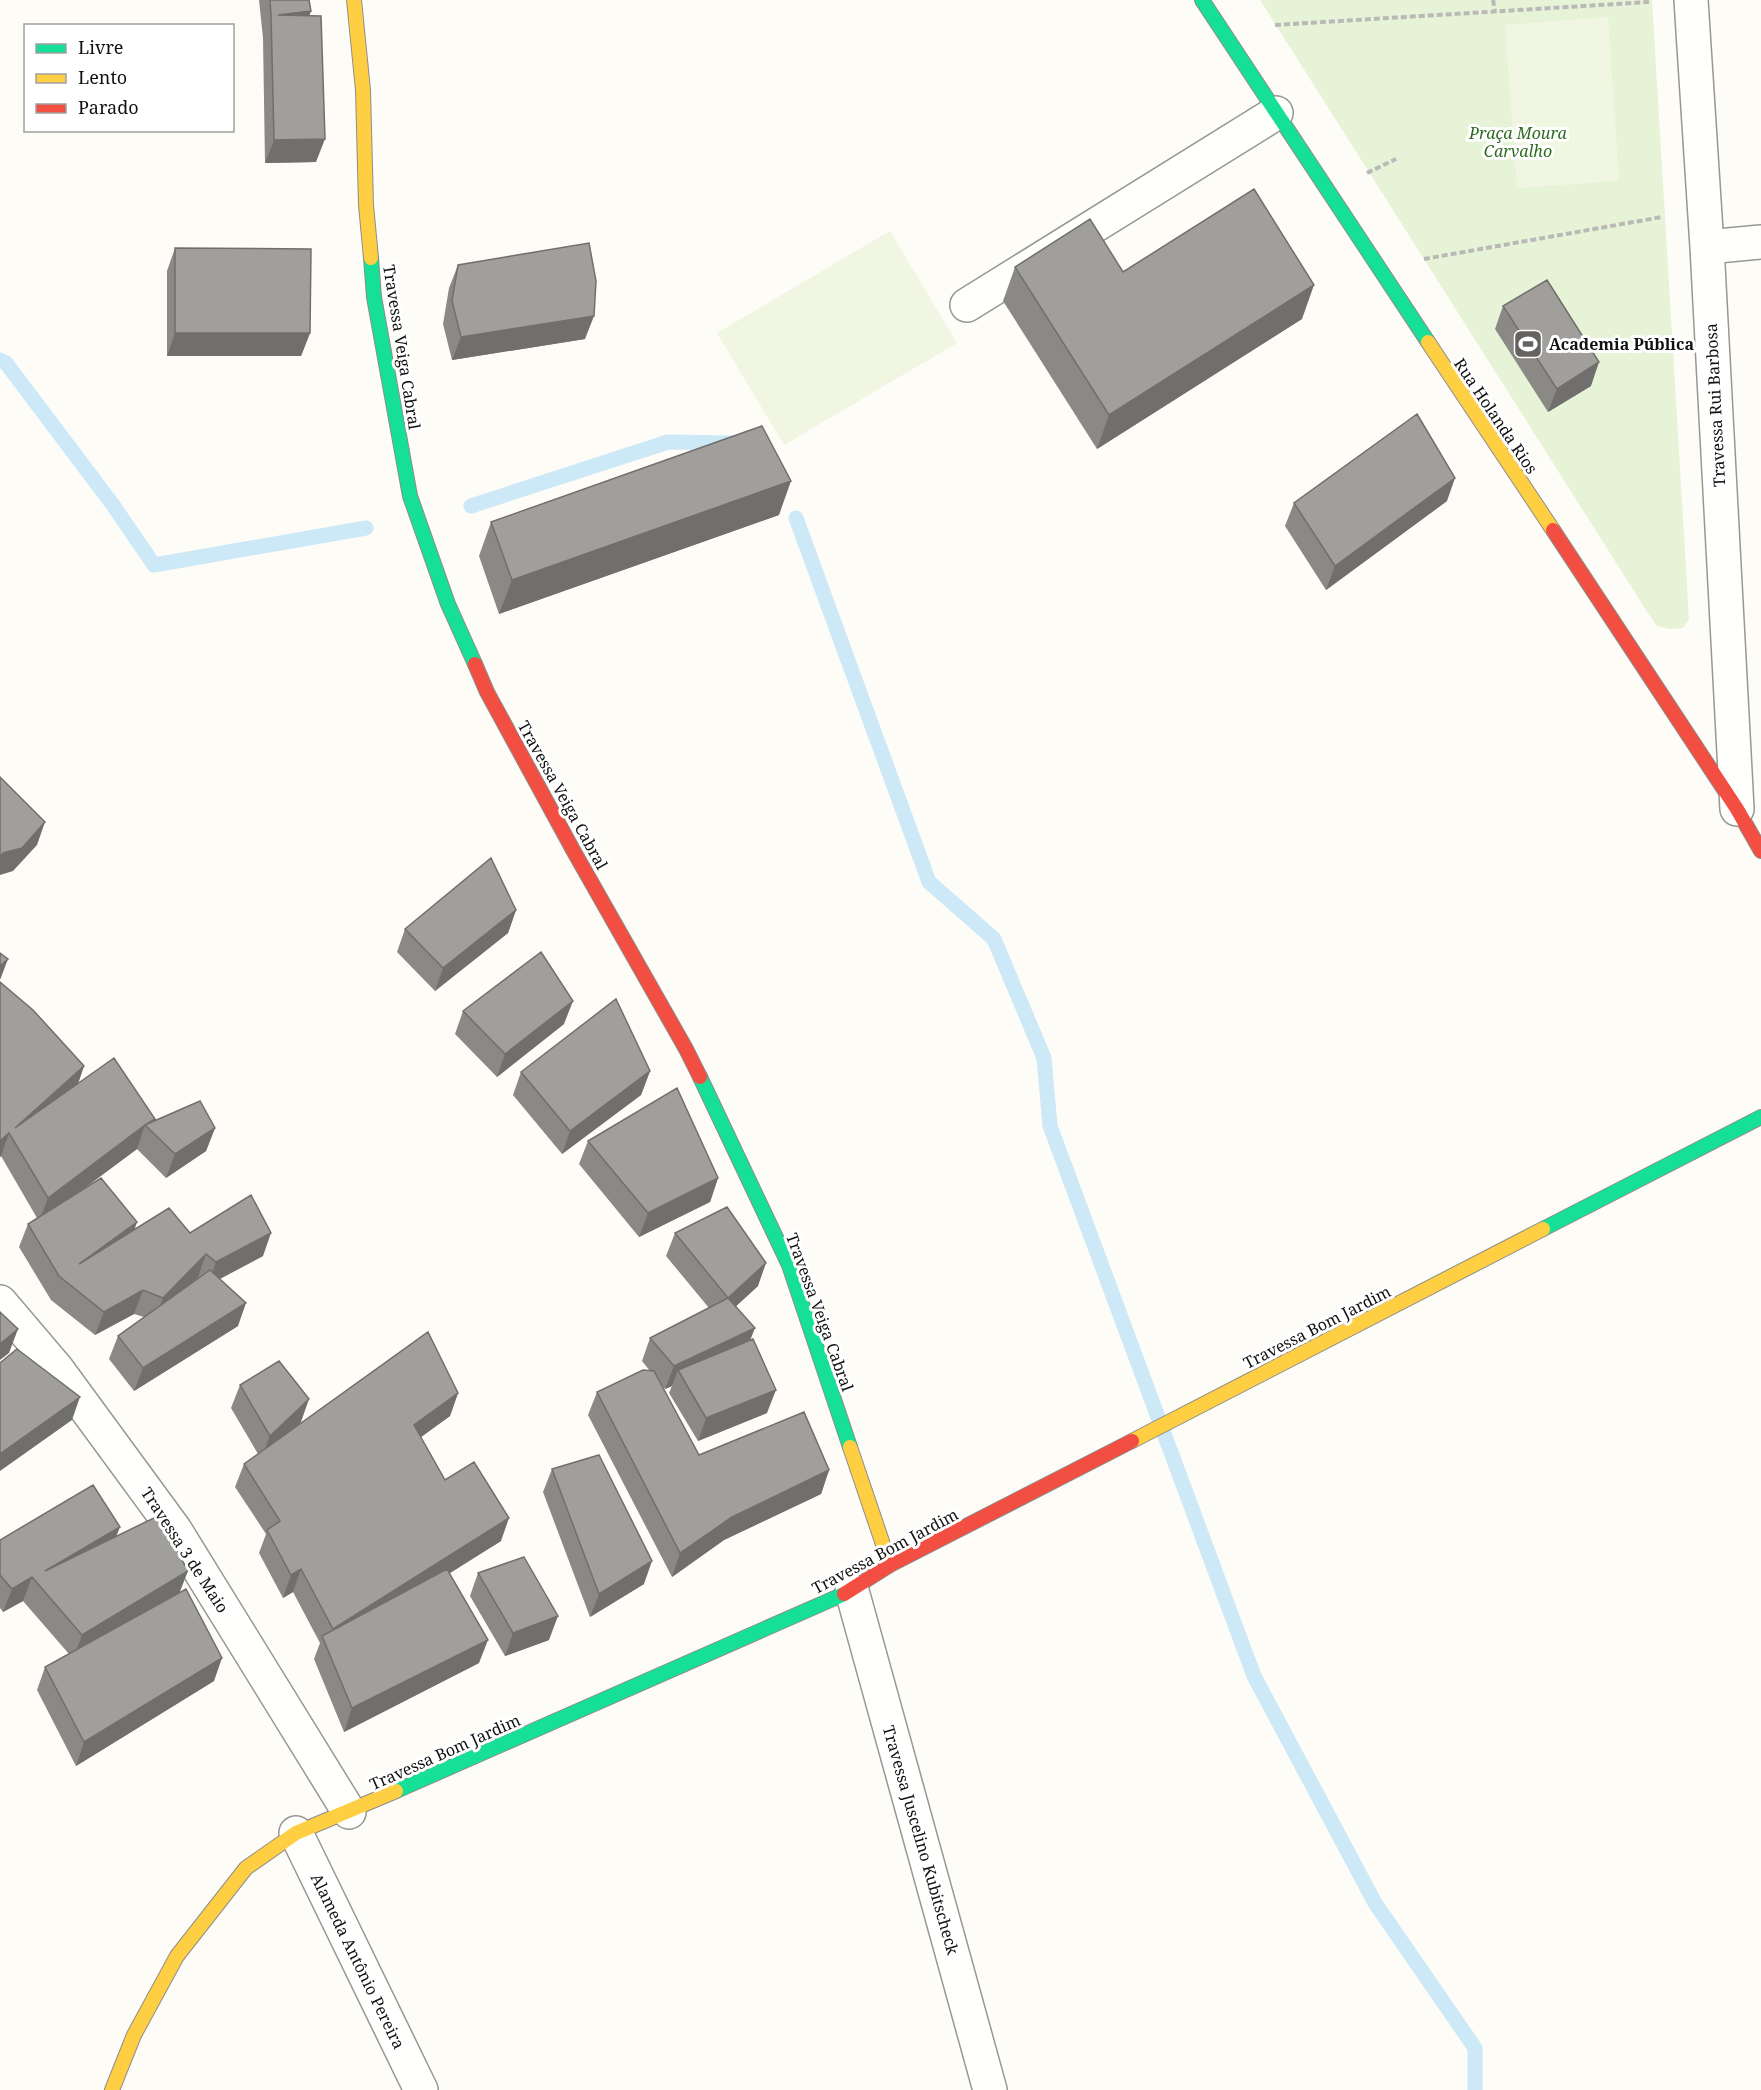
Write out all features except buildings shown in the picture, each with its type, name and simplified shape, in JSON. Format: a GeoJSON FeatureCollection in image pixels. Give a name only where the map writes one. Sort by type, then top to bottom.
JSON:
{"type":"FeatureCollection","features":[{"type":"Feature","properties":{"kind":"street","name":"Travessa Veiga Cabral"},"geometry":{"type":"LineString","coordinates":[[354,0],[363,90],[366,205],[374,297],[410,496],[448,604],[488,692],[573,850],[686,1049],[789,1265],[890,1565]]}},
{"type":"Feature","properties":{"kind":"street","name":"Rua Holanda Rios"},"geometry":{"type":"LineString","coordinates":[[1202,0],[1737,809],[1761,850]]}},
{"type":"Feature","properties":{"kind":"street","name":"Travessa Rui Barbosa"},"geometry":{"type":"LineString","coordinates":[[1691,0],[1707,247],[1737,809]]}},
{"type":"Feature","properties":{"kind":"street"},"geometry":{"type":"LineString","coordinates":[[968,305],[1276,113]]}},
{"type":"Feature","properties":{"kind":"street"},"geometry":{"type":"LineString","coordinates":[[1707,247],[1761,242]]}},
{"type":"Feature","properties":{"kind":"street","name":"Travessa Bom Jardim"},"geometry":{"type":"LineString","coordinates":[[112,2090],[134,2035],[177,1956],[246,1868],[296,1833],[349,1812],[852,1591],[890,1565],[1761,1117]]}},
{"type":"Feature","properties":{"kind":"street","name":"Travessa 3 de Maio"},"geometry":{"type":"LineString","coordinates":[[0,1302],[57,1369],[175,1530],[349,1812]]}},
{"type":"Feature","properties":{"kind":"street","name":"Travessa Juscelino Kubitscheck"},"geometry":{"type":"LineString","coordinates":[[852,1591],[990,2090]]}},
{"type":"Feature","properties":{"kind":"street","name":"Alameda Antônio Pereira"},"geometry":{"type":"LineString","coordinates":[[296,1833],[421,2090]]}},
{"type":"Feature","properties":{"kind":"path"},"geometry":{"type":"LineString","coordinates":[[1493,0],[1495,11]]}},
{"type":"Feature","properties":{"kind":"path"},"geometry":{"type":"LineString","coordinates":[[1275,25],[1652,2]]}},
{"type":"Feature","properties":{"kind":"path"},"geometry":{"type":"LineString","coordinates":[[1423,259],[1664,216]]}},
{"type":"Feature","properties":{"kind":"green space","name":"Praça Moura Carvalho"},"geometry":{"type":"Polygon","coordinates":[[[1260,0],[1652,0],[1689,619],[1683,628],[1670,629],[1657,626],[1646,610],[1260,0]]]}},
{"type":"Feature","properties":{"kind":"green space"},"geometry":{"type":"Polygon","coordinates":[[[1608,17],[1619,181],[1517,188],[1505,25],[1608,17]]]}},
{"type":"Feature","properties":{"kind":"green space"},"geometry":{"type":"Polygon","coordinates":[[[890,231],[957,343],[784,445],[717,333],[890,231]]]}},
{"type":"Feature","properties":{"kind":"waterway"},"geometry":{"type":"LineString","coordinates":[[0,360],[6,363],[113,505],[154,565],[366,528]]}},
{"type":"Feature","properties":{"kind":"waterway"},"geometry":{"type":"LineString","coordinates":[[471,506],[668,442],[733,443]]}},
{"type":"Feature","properties":{"kind":"waterway"},"geometry":{"type":"LineString","coordinates":[[796,518],[929,882],[994,939],[1044,1058],[1050,1126],[1254,1676],[1375,1903],[1475,2048],[1475,2090]]}},
{"type":"Feature","properties":{"kind":"traffic: fast"},"geometry":{"type":"LineString","coordinates":[[1202,0],[1428,342]]}},
{"type":"Feature","properties":{"kind":"traffic: fast"},"geometry":{"type":"LineString","coordinates":[[371,258],[374,297],[410,496],[448,604],[475,664]]}},
{"type":"Feature","properties":{"kind":"traffic: fast"},"geometry":{"type":"LineString","coordinates":[[700,1077],[789,1265],[850,1447]]}},
{"type":"Feature","properties":{"kind":"traffic: fast"},"geometry":{"type":"LineString","coordinates":[[1543,1229],[1761,1117]]}},
{"type":"Feature","properties":{"kind":"traffic: fast"},"geometry":{"type":"LineString","coordinates":[[396,1791],[844,1594]]}},
{"type":"Feature","properties":{"kind":"traffic: slow"},"geometry":{"type":"LineString","coordinates":[[354,0],[363,90],[366,205],[371,258]]}},
{"type":"Feature","properties":{"kind":"traffic: slow"},"geometry":{"type":"LineString","coordinates":[[1428,342],[1553,530]]}},
{"type":"Feature","properties":{"kind":"traffic: slow"},"geometry":{"type":"LineString","coordinates":[[1132,1441],[1543,1229]]}},
{"type":"Feature","properties":{"kind":"traffic: slow"},"geometry":{"type":"LineString","coordinates":[[850,1447],[890,1565]]}},
{"type":"Feature","properties":{"kind":"traffic: slow"},"geometry":{"type":"LineString","coordinates":[[112,2090],[134,2035],[177,1956],[246,1868],[296,1833],[396,1791]]}},
{"type":"Feature","properties":{"kind":"traffic: jam"},"geometry":{"type":"LineString","coordinates":[[1553,530],[1737,809],[1761,851]]}},
{"type":"Feature","properties":{"kind":"traffic: jam"},"geometry":{"type":"LineString","coordinates":[[475,664],[487,692],[573,850],[700,1077]]}},
{"type":"Feature","properties":{"kind":"traffic: jam"},"geometry":{"type":"LineString","coordinates":[[844,1594],[890,1565],[1132,1441]]}},
{"type":"Feature","properties":{"kind":"place","name":"Academia Pública"},"geometry":{"type":"Point","coordinates":[1528,344]}}]}
